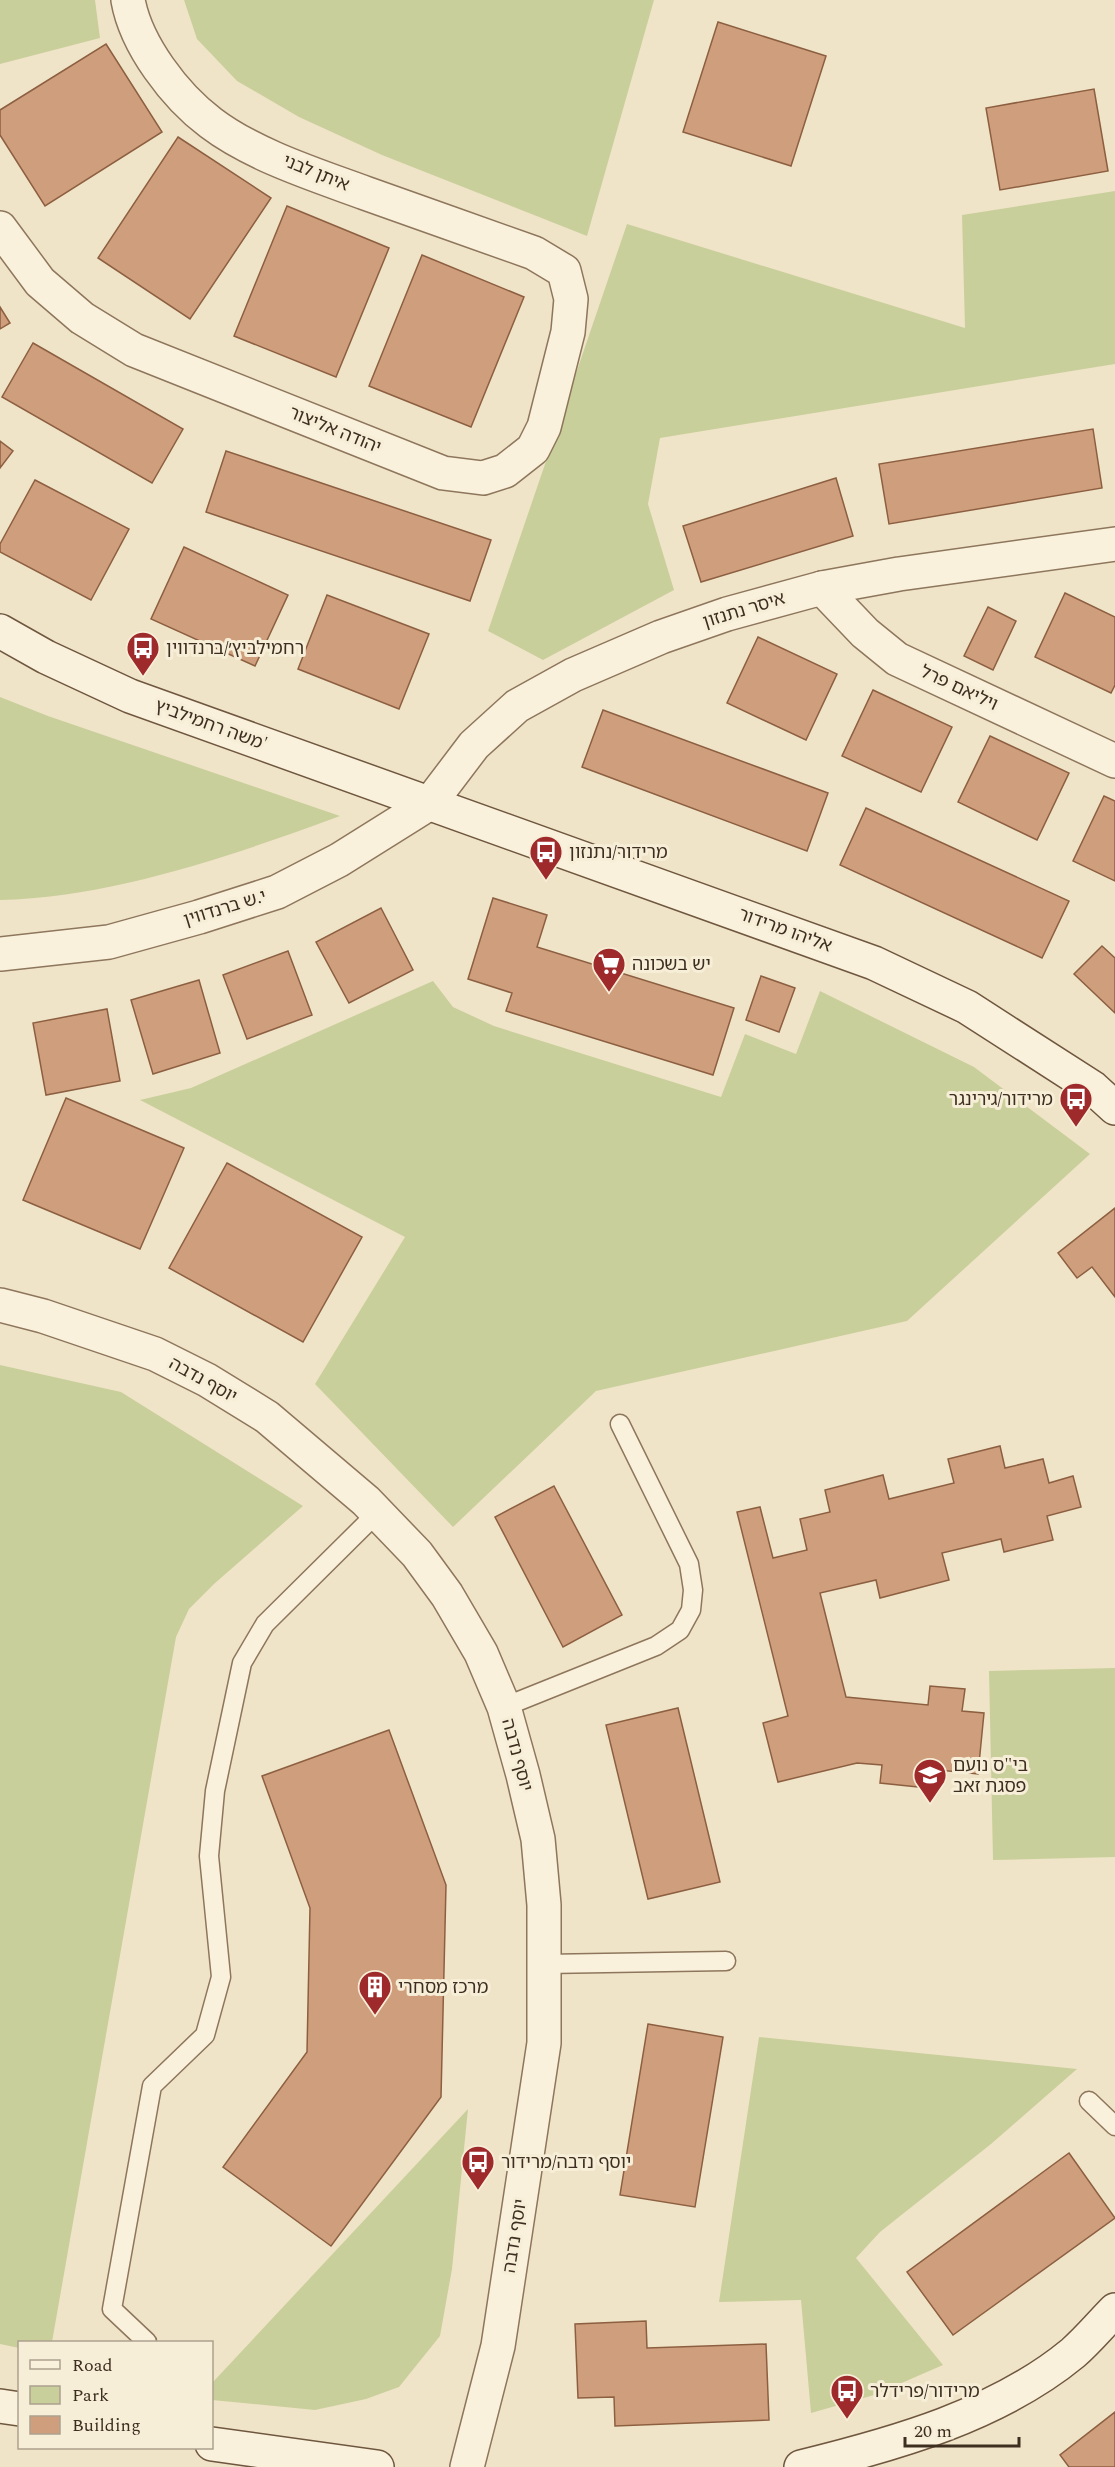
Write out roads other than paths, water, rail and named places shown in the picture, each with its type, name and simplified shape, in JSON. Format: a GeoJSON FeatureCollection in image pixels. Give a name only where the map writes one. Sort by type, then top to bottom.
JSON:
{"type":"FeatureCollection","features":[{"type":"Feature","properties":{"kind":"street","name":"איתן לבני"},"geometry":{"type":"LineString","coordinates":[[128,0],[146,47],[172,86],[211,123],[257,150],[315,175],[534,253],[564,271]]}},
{"type":"Feature","properties":{"kind":"street","name":"יהודה אליצור"},"geometry":{"type":"LineString","coordinates":[[0,228],[40,282],[82,318],[134,350],[443,473],[483,478],[505,471],[533,449],[544,427],[568,332],[571,299],[564,271]]}},
{"type":"Feature","properties":{"kind":"street","name":"איסר נתנזון"},"geometry":{"type":"LineString","coordinates":[[430,803],[474,746],[517,706],[573,675],[661,637],[727,614],[822,588],[899,574],[1115,544]]}},
{"type":"Feature","properties":{"kind":"street","name":"ויליאם פרל"},"geometry":{"type":"LineString","coordinates":[[822,588],[865,633],[897,659],[1115,761]]}},
{"type":"Feature","properties":{"kind":"street","name":"משה רחמילביץ'"},"geometry":{"type":"LineString","coordinates":[[0,631],[46,657],[130,696],[430,803]]}},
{"type":"Feature","properties":{"kind":"street","name":"י.ש ברנדווין"},"geometry":{"type":"LineString","coordinates":[[0,954],[110,942],[277,892],[339,860],[430,803]]}},
{"type":"Feature","properties":{"kind":"street","name":"אליהו מרידור"},"geometry":{"type":"LineString","coordinates":[[430,803],[873,963],[967,1007],[1093,1088],[1115,1108]]}},
{"type":"Feature","properties":{"kind":"street","name":"יוסף נדבה"},"geometry":{"type":"LineString","coordinates":[[0,1305],[43,1316],[155,1354],[207,1380],[267,1417],[378,1512],[417,1554],[447,1595],[481,1653],[504,1707],[524,1775],[538,1839],[544,1905],[544,2043],[498,2346],[467,2467]]}},
{"type":"Feature","properties":{"kind":"street"},"geometry":{"type":"LineString","coordinates":[[801,2467],[851,2455],[942,2425],[1016,2392],[1074,2353],[1115,2310]]}},
{"type":"Feature","properties":{"kind":"street"},"geometry":{"type":"LineString","coordinates":[[0,2406],[18,2409]]}},
{"type":"Feature","properties":{"kind":"street"},"geometry":{"type":"LineString","coordinates":[[213,2444],[377,2467]]}},
{"type":"Feature","properties":{"kind":"lane"},"geometry":{"type":"LineString","coordinates":[[504,1707],[656,1646],[680,1630],[691,1610],[693,1590],[689,1564],[620,1424]]}},
{"type":"Feature","properties":{"kind":"lane"},"geometry":{"type":"LineString","coordinates":[[145,2341],[112,2309],[152,2086],[205,2035],[221,1977],[209,1856],[215,1791],[242,1663],[265,1624],[378,1512]]}},
{"type":"Feature","properties":{"kind":"lane"},"geometry":{"type":"LineString","coordinates":[[545,1964],[726,1961]]}},
{"type":"Feature","properties":{"kind":"lane"},"geometry":{"type":"LineString","coordinates":[[1089,2101],[1115,2126]]}},
{"type":"Feature","properties":{"kind":"place","name":"רחמילביץ׳/ברנדווין"},"geometry":{"type":"Point","coordinates":[143,677]}},
{"type":"Feature","properties":{"kind":"place","name":"מרידור/נתנזון"},"geometry":{"type":"Point","coordinates":[546,881]}},
{"type":"Feature","properties":{"kind":"place","name":"יש בשכונה"},"geometry":{"type":"Point","coordinates":[609,993]}},
{"type":"Feature","properties":{"kind":"place","name":"מרידור/גירינגר"},"geometry":{"type":"Point","coordinates":[1076,1128]}},
{"type":"Feature","properties":{"kind":"place","name":"בי\"ס נועם פסגת זאב"},"geometry":{"type":"Point","coordinates":[930,1804]}},
{"type":"Feature","properties":{"kind":"place","name":"מרכז מסחרי"},"geometry":{"type":"Point","coordinates":[375,2016]}},
{"type":"Feature","properties":{"kind":"place","name":"יוסף נדבה/מרידור"},"geometry":{"type":"Point","coordinates":[478,2191]}},
{"type":"Feature","properties":{"kind":"place","name":"מרידור/פרידלר"},"geometry":{"type":"Point","coordinates":[847,2420]}}]}
